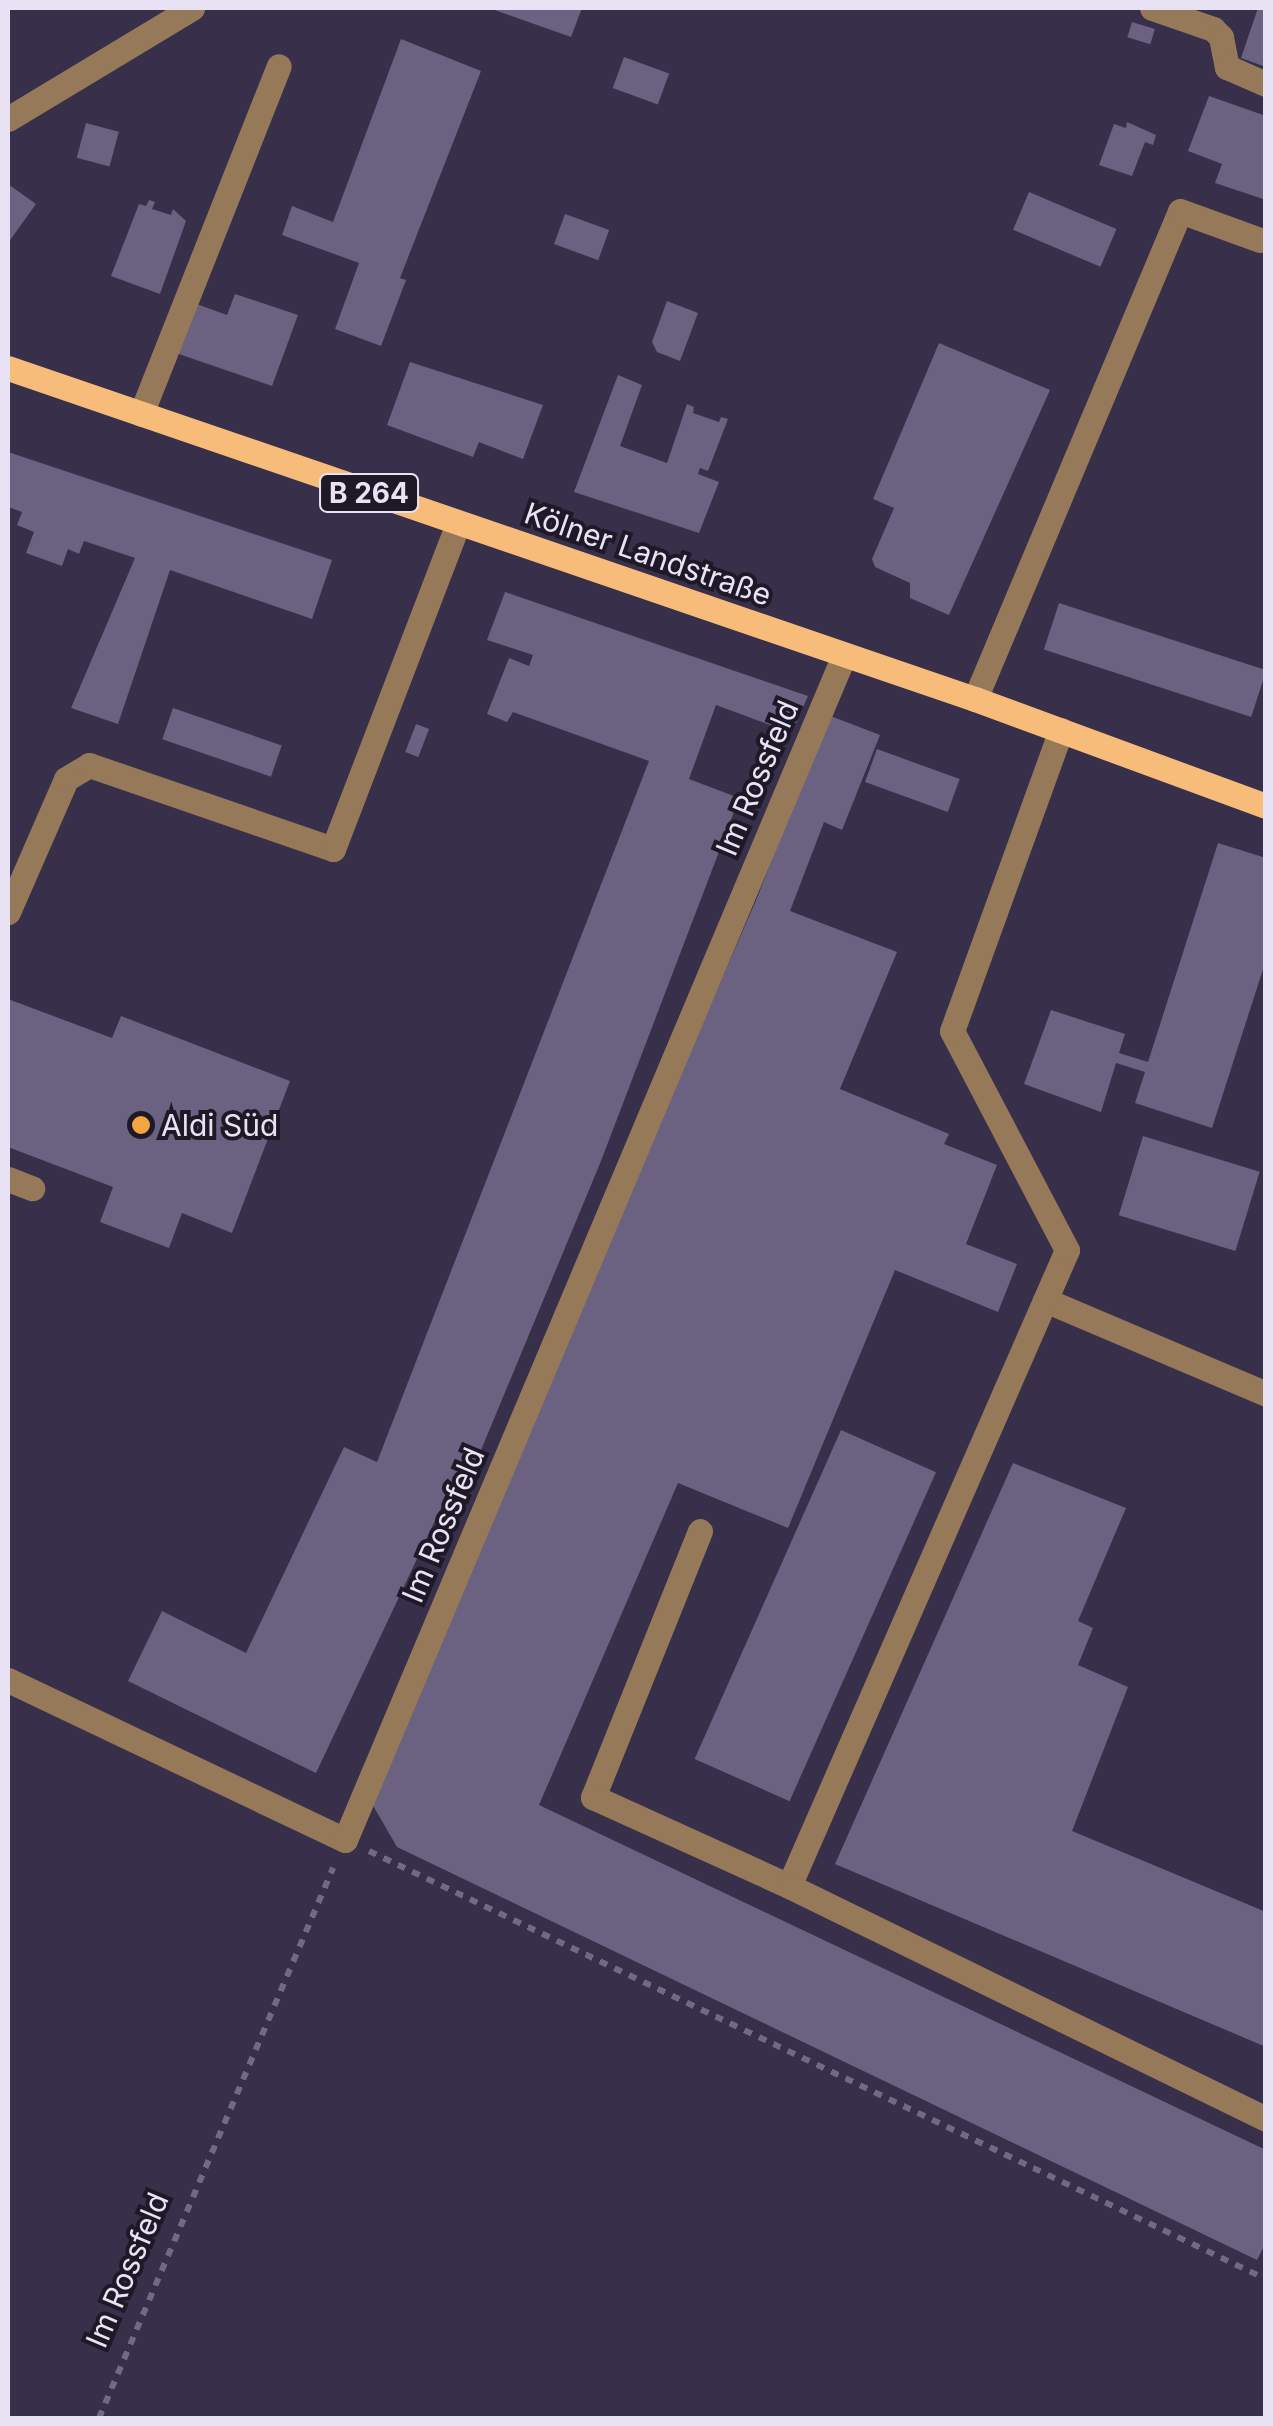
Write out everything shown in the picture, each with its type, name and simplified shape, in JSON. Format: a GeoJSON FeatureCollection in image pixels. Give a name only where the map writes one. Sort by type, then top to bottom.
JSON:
{"type":"FeatureCollection","features":[{"type":"Feature","properties":{"kind":"main road","name":"Kölner Landstraße"},"geometry":{"type":"LineString","coordinates":[[8,368],[975,699],[1266,806]]}},
{"type":"Feature","properties":{"kind":"street"},"geometry":{"type":"LineString","coordinates":[[8,119],[192,8]]}},
{"type":"Feature","properties":{"kind":"street"},"geometry":{"type":"LineString","coordinates":[[1152,8],[1213,29],[1221,37],[1227,67],[1266,84]]}},
{"type":"Feature","properties":{"kind":"street"},"geometry":{"type":"LineString","coordinates":[[141,414],[280,66]]}},
{"type":"Feature","properties":{"kind":"street"},"geometry":{"type":"LineString","coordinates":[[975,699],[1180,211],[1260,240]]}},
{"type":"Feature","properties":{"kind":"street"},"geometry":{"type":"LineString","coordinates":[[8,912],[66,778],[89,765],[334,849],[458,523]]}},
{"type":"Feature","properties":{"kind":"street","name":"Im Rossfeld"},"geometry":{"type":"LineString","coordinates":[[345,1840],[844,655]]}},
{"type":"Feature","properties":{"kind":"street"},"geometry":{"type":"LineString","coordinates":[[789,1886],[1067,1250],[952,1031],[1061,730]]}},
{"type":"Feature","properties":{"kind":"street"},"geometry":{"type":"LineString","coordinates":[[1044,1300],[1266,1394]]}},
{"type":"Feature","properties":{"kind":"street"},"geometry":{"type":"LineString","coordinates":[[700,1532],[592,1796],[789,1886],[1266,2118]]}},
{"type":"Feature","properties":{"kind":"street"},"geometry":{"type":"LineString","coordinates":[[8,1680],[345,1840]]}},
{"type":"Feature","properties":{"kind":"path"},"geometry":{"type":"LineString","coordinates":[[345,1840],[1266,2279]]}},
{"type":"Feature","properties":{"kind":"path","name":"Im Rossfeld"},"geometry":{"type":"LineString","coordinates":[[99,2418],[345,1840]]}},
{"type":"Feature","properties":{"kind":"building"},"geometry":{"type":"Polygon","coordinates":[[[489,8],[582,8],[571,37],[489,8]]]}},
{"type":"Feature","properties":{"kind":"building"},"geometry":{"type":"Polygon","coordinates":[[[1258,8],[1266,8],[1266,67],[1241,58],[1258,8]]]}},
{"type":"Feature","properties":{"kind":"building"},"geometry":{"type":"Polygon","coordinates":[[[1132,22],[1155,29],[1150,44],[1127,37],[1132,22]]]}},
{"type":"Feature","properties":{"kind":"building"},"geometry":{"type":"Polygon","coordinates":[[[401,39],[481,71],[400,278],[406,280],[381,346],[335,329],[359,263],[282,235],[292,206],[333,222],[401,39]]]}},
{"type":"Feature","properties":{"kind":"building"},"geometry":{"type":"Polygon","coordinates":[[[624,57],[669,73],[658,104],[613,88],[624,57]]]}},
{"type":"Feature","properties":{"kind":"building"},"geometry":{"type":"Polygon","coordinates":[[[1209,96],[1266,116],[1266,200],[1215,183],[1222,164],[1188,151],[1209,96]]]}},
{"type":"Feature","properties":{"kind":"building"},"geometry":{"type":"Polygon","coordinates":[[[1127,122],[1156,135],[1153,145],[1145,142],[1132,176],[1099,165],[1114,124],[1126,128],[1127,122]]]}},
{"type":"Feature","properties":{"kind":"building"},"geometry":{"type":"Polygon","coordinates":[[[86,123],[119,132],[110,167],[77,158],[86,123]]]}},
{"type":"Feature","properties":{"kind":"building"},"geometry":{"type":"Polygon","coordinates":[[[8,184],[36,204],[8,243],[8,184]]]}},
{"type":"Feature","properties":{"kind":"building"},"geometry":{"type":"Polygon","coordinates":[[[1029,192],[1116,229],[1100,267],[1013,230],[1029,192]]]}},
{"type":"Feature","properties":{"kind":"building"},"geometry":{"type":"Polygon","coordinates":[[[149,200],[155,202],[152,209],[171,215],[173,209],[186,221],[160,294],[111,276],[139,204],[146,206],[149,200]]]}},
{"type":"Feature","properties":{"kind":"building"},"geometry":{"type":"Polygon","coordinates":[[[565,214],[609,230],[598,260],[554,244],[565,214]]]}},
{"type":"Feature","properties":{"kind":"building"},"geometry":{"type":"Polygon","coordinates":[[[235,294],[298,315],[272,386],[173,352],[191,302],[227,315],[235,294]]]}},
{"type":"Feature","properties":{"kind":"building"},"geometry":{"type":"Polygon","coordinates":[[[667,301],[698,313],[680,361],[657,352],[652,342],[667,301]]]}},
{"type":"Feature","properties":{"kind":"building"},"geometry":{"type":"Polygon","coordinates":[[[939,343],[1050,390],[949,615],[910,598],[910,583],[875,567],[872,559],[894,508],[873,499],[939,343]]]}},
{"type":"Feature","properties":{"kind":"building"},"geometry":{"type":"Polygon","coordinates":[[[410,362],[543,405],[523,459],[479,442],[473,457],[387,425],[410,362]]]}},
{"type":"Feature","properties":{"kind":"building"},"geometry":{"type":"Polygon","coordinates":[[[618,375],[642,385],[620,446],[667,463],[687,404],[694,407],[693,413],[719,422],[721,417],[728,419],[708,471],[700,468],[698,474],[719,482],[699,533],[574,492],[618,375]]]}},
{"type":"Feature","properties":{"kind":"building"},"geometry":{"type":"Polygon","coordinates":[[[8,452],[332,560],[312,619],[170,570],[118,724],[71,708],[135,558],[84,541],[79,554],[68,549],[62,566],[26,553],[34,532],[17,525],[22,512],[8,507],[8,452]]]}},
{"type":"Feature","properties":{"kind":"building"},"geometry":{"type":"Polygon","coordinates":[[[505,592],[808,696],[792,733],[716,705],[689,779],[739,798],[725,836],[601,1161],[462,1496],[449,1491],[316,1773],[128,1681],[162,1611],[246,1653],[344,1447],[377,1462],[649,761],[513,712],[507,722],[487,714],[509,658],[529,666],[533,655],[487,640],[505,592]]]}},
{"type":"Feature","properties":{"kind":"building"},"geometry":{"type":"Polygon","coordinates":[[[1059,603],[1266,670],[1251,717],[1044,650],[1059,603]]]}},
{"type":"Feature","properties":{"kind":"building"},"geometry":{"type":"Polygon","coordinates":[[[173,708],[282,745],[271,777],[162,739],[173,708]]]}},
{"type":"Feature","properties":{"kind":"building"},"geometry":{"type":"Polygon","coordinates":[[[828,715],[880,735],[842,830],[824,822],[790,911],[897,952],[840,1089],[949,1134],[944,1144],[997,1165],[966,1244],[1017,1264],[998,1312],[895,1270],[788,1528],[678,1483],[539,1805],[1266,2150],[1266,2242],[1257,2260],[397,1847],[371,1802],[528,1424],[757,898],[828,715]]]}},
{"type":"Feature","properties":{"kind":"building"},"geometry":{"type":"Polygon","coordinates":[[[416,724],[429,729],[418,757],[405,752],[416,724]]]}},
{"type":"Feature","properties":{"kind":"building"},"geometry":{"type":"Polygon","coordinates":[[[877,749],[960,779],[948,812],[865,782],[877,749]]]}},
{"type":"Feature","properties":{"kind":"building"},"geometry":{"type":"Polygon","coordinates":[[[1218,843],[1266,858],[1266,960],[1212,1128],[1135,1103],[1145,1072],[1116,1063],[1101,1112],[1024,1084],[1051,1010],[1125,1034],[1119,1053],[1148,1062],[1218,843]]]}},
{"type":"Feature","properties":{"kind":"building","name":"Aldi Süd"},"geometry":{"type":"Polygon","coordinates":[[[8,999],[112,1038],[121,1016],[290,1081],[232,1233],[182,1213],[169,1248],[100,1222],[113,1187],[8,1147],[8,999]]]}},
{"type":"Feature","properties":{"kind":"building"},"geometry":{"type":"Polygon","coordinates":[[[1143,1136],[1260,1172],[1235,1251],[1119,1215],[1143,1136]]]}},
{"type":"Feature","properties":{"kind":"building"},"geometry":{"type":"Polygon","coordinates":[[[841,1430],[936,1472],[790,1801],[695,1759],[841,1430]]]}},
{"type":"Feature","properties":{"kind":"building"},"geometry":{"type":"Polygon","coordinates":[[[1013,1463],[1126,1508],[1078,1621],[1093,1628],[1078,1665],[1128,1687],[1072,1831],[1266,1912],[1266,2047],[835,1864],[1013,1463]]]}},
{"type":"Feature","properties":{"kind":"place","name":"Aldi Süd"},"geometry":{"type":"Point","coordinates":[141,1125]}}]}
